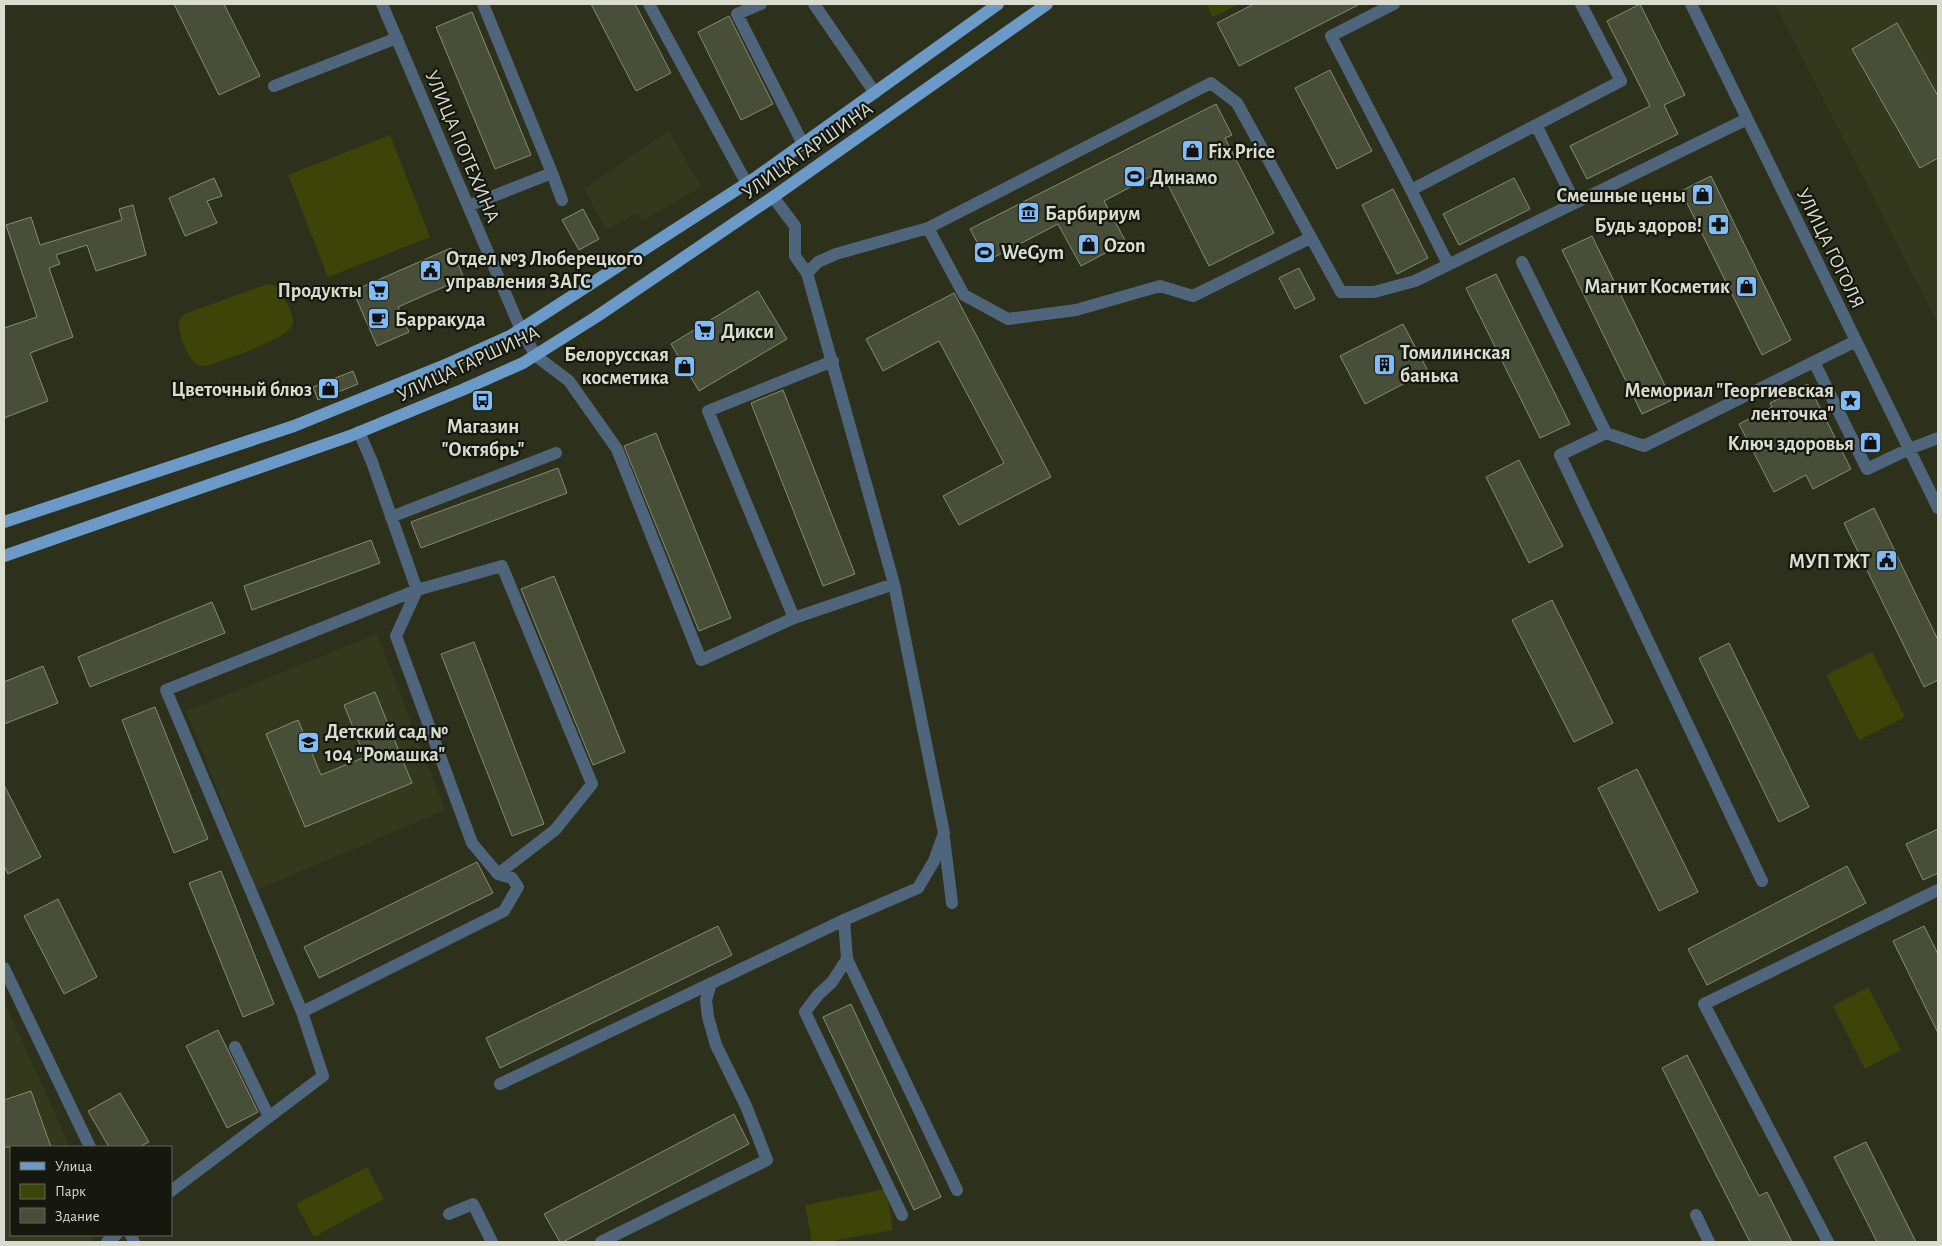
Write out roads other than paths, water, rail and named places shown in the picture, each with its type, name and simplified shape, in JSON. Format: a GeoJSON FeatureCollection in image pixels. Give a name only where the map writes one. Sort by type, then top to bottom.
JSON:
{"type":"FeatureCollection","features":[{"type":"Feature","properties":{"kind":"main road","name":"УЛИЦА ГАРШИНА"},"geometry":{"type":"LineString","coordinates":[[4,522],[294,426],[450,363],[521,330],[747,184],[998,4]]}},
{"type":"Feature","properties":{"kind":"main road","name":"УЛИЦА ГАРШИНА"},"geometry":{"type":"LineString","coordinates":[[4,556],[359,432],[462,390],[536,356],[773,197],[1047,4]]}},
{"type":"Feature","properties":{"kind":"street","name":"УЛИЦА ПОТЕХИНА"},"geometry":{"type":"LineString","coordinates":[[382,4],[521,330],[536,356]]}},
{"type":"Feature","properties":{"kind":"street"},"geometry":{"type":"LineString","coordinates":[[483,4],[562,200]]}},
{"type":"Feature","properties":{"kind":"street"},"geometry":{"type":"LineString","coordinates":[[649,4],[747,184]]}},
{"type":"Feature","properties":{"kind":"street"},"geometry":{"type":"LineString","coordinates":[[761,4],[737,14],[803,144]]}},
{"type":"Feature","properties":{"kind":"street"},"geometry":{"type":"LineString","coordinates":[[814,4],[875,93]]}},
{"type":"Feature","properties":{"kind":"street"},"geometry":{"type":"LineString","coordinates":[[1394,4],[1332,36],[1448,264]]}},
{"type":"Feature","properties":{"kind":"street"},"geometry":{"type":"LineString","coordinates":[[1411,190],[1621,81],[1581,4]]}},
{"type":"Feature","properties":{"kind":"street","name":"УЛИЦА ГОГОЛЯ"},"geometry":{"type":"LineString","coordinates":[[1691,4],[1938,508]]}},
{"type":"Feature","properties":{"kind":"street"},"geometry":{"type":"LineString","coordinates":[[274,86],[397,38]]}},
{"type":"Feature","properties":{"kind":"street"},"geometry":{"type":"LineString","coordinates":[[807,274],[818,262],[836,254],[928,228],[1211,82],[1237,103],[1341,292],[1374,292],[1415,281],[1747,119]]}},
{"type":"Feature","properties":{"kind":"street"},"geometry":{"type":"LineString","coordinates":[[1536,125],[1574,203]]}},
{"type":"Feature","properties":{"kind":"street"},"geometry":{"type":"LineString","coordinates":[[468,206],[552,173]]}},
{"type":"Feature","properties":{"kind":"street"},"geometry":{"type":"LineString","coordinates":[[773,197],[796,226],[795,256],[807,274],[833,361],[894,584],[944,832],[952,903]]}},
{"type":"Feature","properties":{"kind":"street"},"geometry":{"type":"LineString","coordinates":[[928,228],[964,295],[1008,319],[1076,310],[1160,286],[1193,296],[1310,238]]}},
{"type":"Feature","properties":{"kind":"street"},"geometry":{"type":"LineString","coordinates":[[1522,262],[1606,433]]}},
{"type":"Feature","properties":{"kind":"street"},"geometry":{"type":"LineString","coordinates":[[1762,881],[1560,455],[1606,433],[1644,446],[1856,341]]}},
{"type":"Feature","properties":{"kind":"street"},"geometry":{"type":"LineString","coordinates":[[536,356],[570,381],[617,449],[701,660],[794,618],[894,584]]}},
{"type":"Feature","properties":{"kind":"street"},"geometry":{"type":"LineString","coordinates":[[794,618],[708,411],[833,361]]}},
{"type":"Feature","properties":{"kind":"street"},"geometry":{"type":"LineString","coordinates":[[1814,362],[1867,469],[1909,449],[1938,438]]}},
{"type":"Feature","properties":{"kind":"street"},"geometry":{"type":"LineString","coordinates":[[302,1012],[504,911],[518,887],[512,878],[498,874],[472,842],[396,636],[417,590],[359,432]]}},
{"type":"Feature","properties":{"kind":"street"},"geometry":{"type":"LineString","coordinates":[[391,517],[556,453]]}},
{"type":"Feature","properties":{"kind":"street"},"geometry":{"type":"LineString","coordinates":[[172,1190],[323,1076],[302,1012],[166,690],[417,590],[502,566],[592,784],[555,830],[498,874]]}},
{"type":"Feature","properties":{"kind":"street"},"geometry":{"type":"LineString","coordinates":[[500,1084],[844,920],[918,888],[934,860],[944,832]]}},
{"type":"Feature","properties":{"kind":"street"},"geometry":{"type":"LineString","coordinates":[[1828,1242],[1704,1004],[1938,890]]}},
{"type":"Feature","properties":{"kind":"street"},"geometry":{"type":"LineString","coordinates":[[844,920],[847,959],[957,1190]]}},
{"type":"Feature","properties":{"kind":"street"},"geometry":{"type":"LineString","coordinates":[[847,959],[832,982],[818,995],[805,1012],[902,1214]]}},
{"type":"Feature","properties":{"kind":"street"},"geometry":{"type":"LineString","coordinates":[[4,968],[90,1146]]}},
{"type":"Feature","properties":{"kind":"street"},"geometry":{"type":"LineString","coordinates":[[601,1242],[767,1160],[746,1106],[716,1045],[708,1017],[706,1000],[711,983]]}},
{"type":"Feature","properties":{"kind":"street"},"geometry":{"type":"LineString","coordinates":[[235,1047],[269,1117]]}},
{"type":"Feature","properties":{"kind":"street"},"geometry":{"type":"LineString","coordinates":[[449,1214],[473,1204],[492,1242]]}},
{"type":"Feature","properties":{"kind":"street"},"geometry":{"type":"LineString","coordinates":[[1696,1215],[1709,1242]]}},
{"type":"Feature","properties":{"kind":"place","name":"Fix Price"},"geometry":{"type":"Point","coordinates":[1192,151]}},
{"type":"Feature","properties":{"kind":"place","name":"Динамо"},"geometry":{"type":"Point","coordinates":[1134,177]}},
{"type":"Feature","properties":{"kind":"place","name":"Смешные цены"},"geometry":{"type":"Point","coordinates":[1702,195]}},
{"type":"Feature","properties":{"kind":"place","name":"Барбириум"},"geometry":{"type":"Point","coordinates":[1029,213]}},
{"type":"Feature","properties":{"kind":"place","name":"Будь здоров!"},"geometry":{"type":"Point","coordinates":[1718,225]}},
{"type":"Feature","properties":{"kind":"place","name":"Ozon"},"geometry":{"type":"Point","coordinates":[1088,245]}},
{"type":"Feature","properties":{"kind":"place","name":"WeGym"},"geometry":{"type":"Point","coordinates":[985,252]}},
{"type":"Feature","properties":{"kind":"place","name":"Отдел №3 Люберецкого управления ЗАГС"},"geometry":{"type":"Point","coordinates":[430,270]}},
{"type":"Feature","properties":{"kind":"place","name":"Магнит Косметик"},"geometry":{"type":"Point","coordinates":[1746,286]}},
{"type":"Feature","properties":{"kind":"place","name":"Продукты"},"geometry":{"type":"Point","coordinates":[378,290]}},
{"type":"Feature","properties":{"kind":"place","name":"Барракуда"},"geometry":{"type":"Point","coordinates":[379,319]}},
{"type":"Feature","properties":{"kind":"place","name":"Дикси"},"geometry":{"type":"Point","coordinates":[705,331]}},
{"type":"Feature","properties":{"kind":"place","name":"Томилинская банька"},"geometry":{"type":"Point","coordinates":[1384,364]}},
{"type":"Feature","properties":{"kind":"place","name":"Белорусская косметика"},"geometry":{"type":"Point","coordinates":[685,366]}},
{"type":"Feature","properties":{"kind":"place","name":"Цветочный блюз"},"geometry":{"type":"Point","coordinates":[328,389]}},
{"type":"Feature","properties":{"kind":"place","name":"Магазин \"Октябрь\""},"geometry":{"type":"Point","coordinates":[483,400]}},
{"type":"Feature","properties":{"kind":"place","name":"Мемориал \"Георгиевская ленточка\""},"geometry":{"type":"Point","coordinates":[1850,401]}},
{"type":"Feature","properties":{"kind":"place","name":"Ключ здоровья"},"geometry":{"type":"Point","coordinates":[1870,443]}},
{"type":"Feature","properties":{"kind":"place","name":"МУП ТЖТ"},"geometry":{"type":"Point","coordinates":[1886,561]}},
{"type":"Feature","properties":{"kind":"place","name":"Детский сад № 104 \"Ромашка\""},"geometry":{"type":"Point","coordinates":[309,743]}}]}
